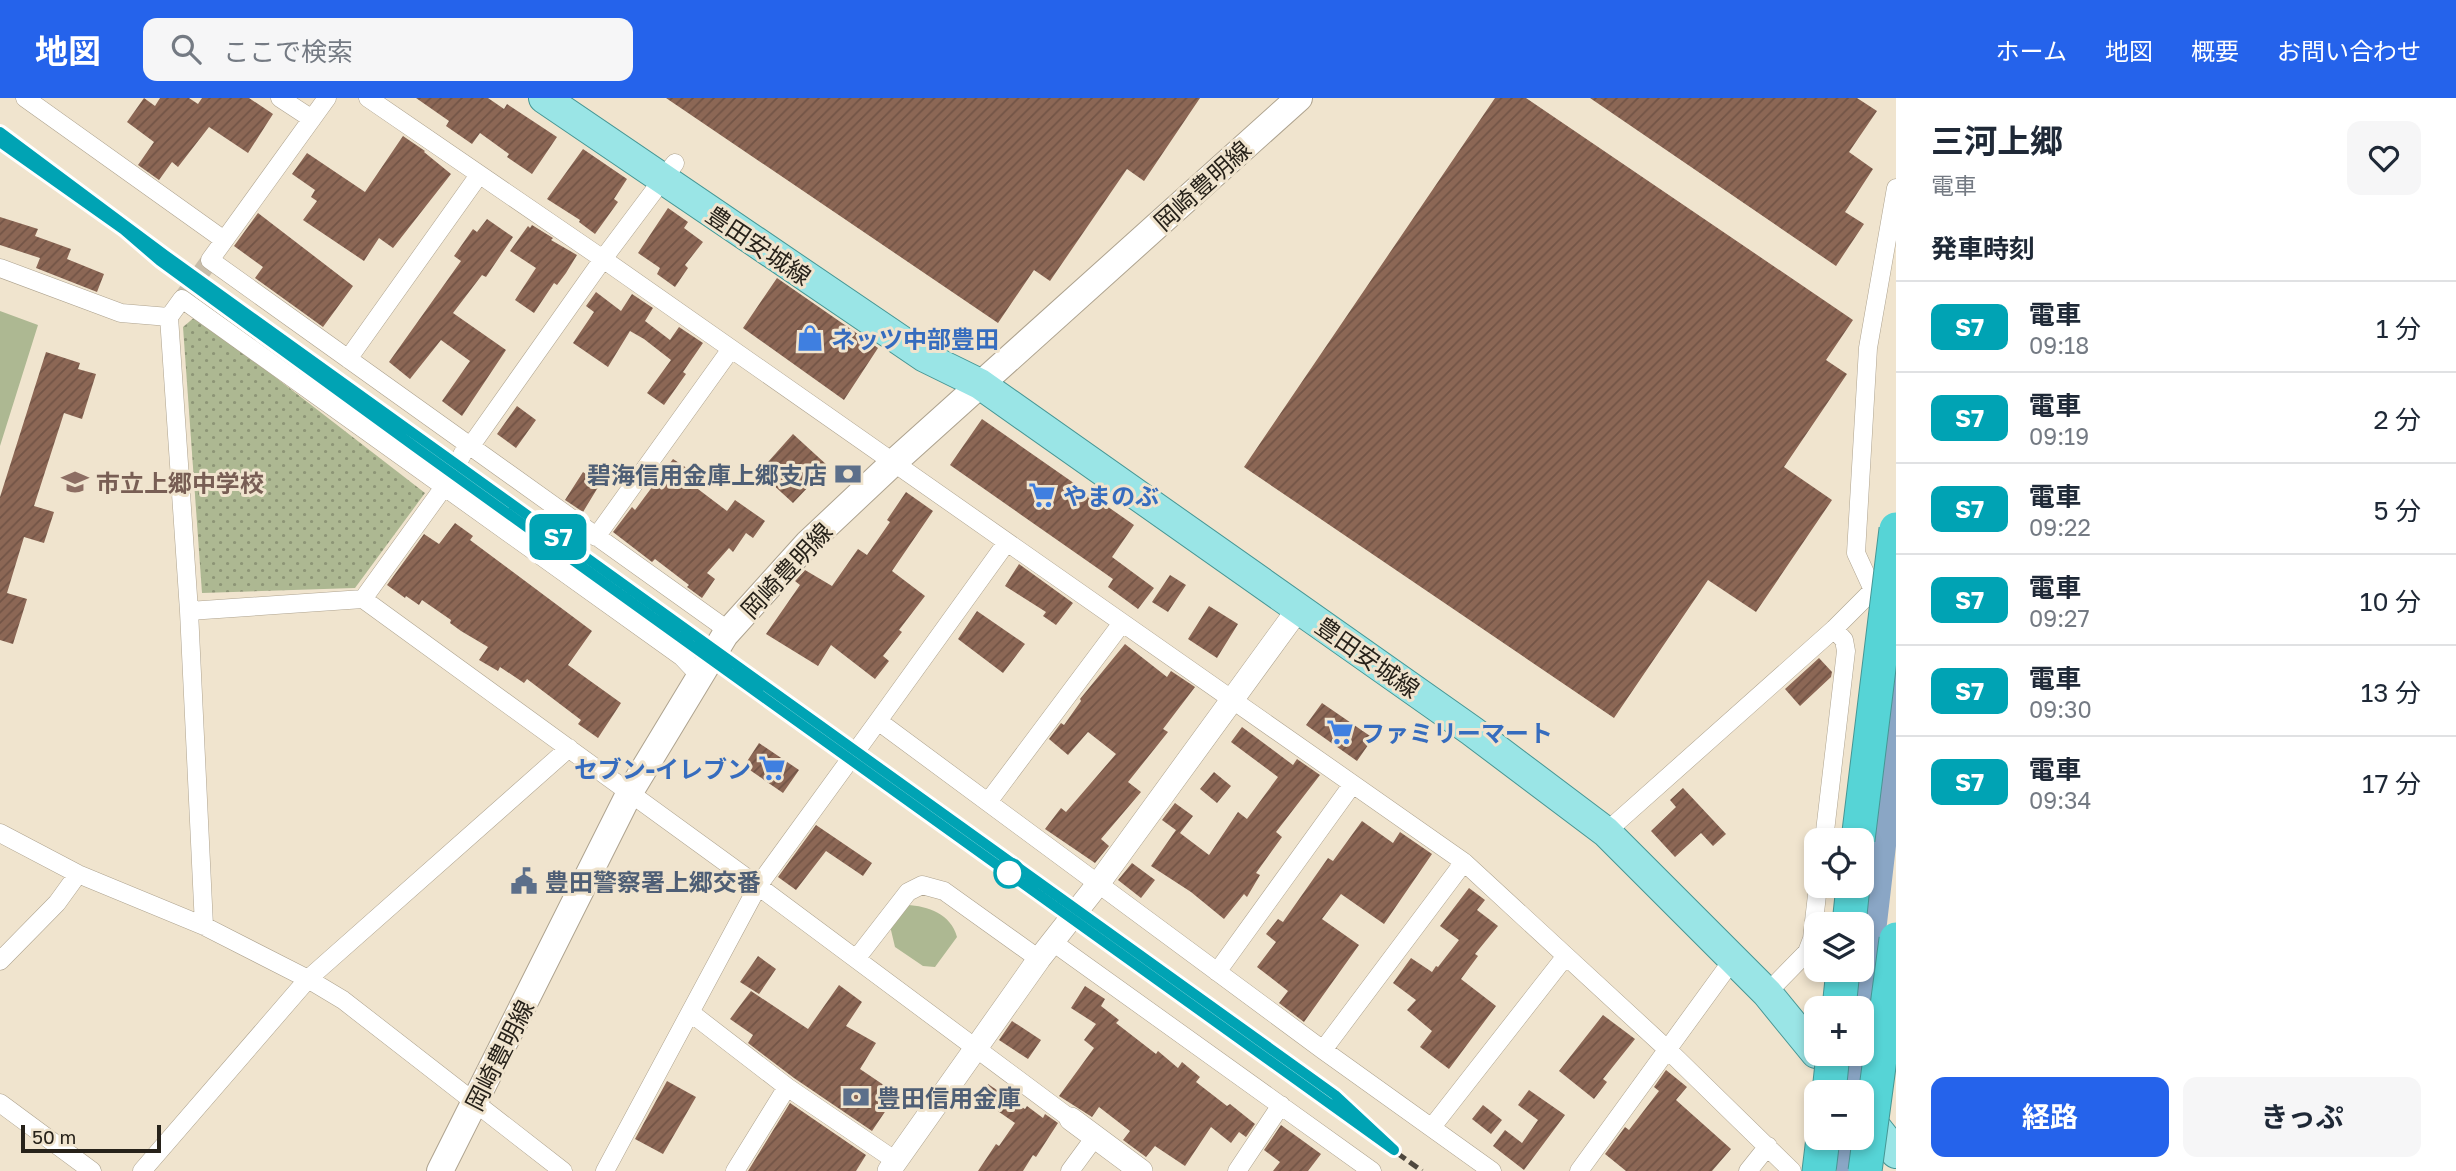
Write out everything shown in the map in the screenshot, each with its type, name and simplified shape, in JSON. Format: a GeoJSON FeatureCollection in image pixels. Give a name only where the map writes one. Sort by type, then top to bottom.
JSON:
{"type":"FeatureCollection","features":[{"type":"Feature","properties":{"kind":"highway"},"geometry":{"type":"LineString","coordinates":[[1859,828],[1896,529]]}},
{"type":"Feature","properties":{"kind":"highway"},"geometry":{"type":"LineString","coordinates":[[1865,1171],[1896,939]]}},
{"type":"Feature","properties":{"kind":"highway"},"geometry":{"type":"LineString","coordinates":[[1819,1171],[1822,1150]]}},
{"type":"Feature","properties":{"kind":"main road","name":"豊田安城線"},"geometry":{"type":"LineString","coordinates":[[544,98],[670,172],[939,346],[980,384],[1472,731],[1606,832],[1734,958],[1804,1035]]}},
{"type":"Feature","properties":{"kind":"main road","name":"豊田安城線"},"geometry":{"type":"LineString","coordinates":[[579,98],[670,172]]}},
{"type":"Feature","properties":{"kind":"main road","name":"岡崎豊明線"},"geometry":{"type":"LineString","coordinates":[[440,1171],[630,792],[729,631],[808,543],[893,463],[1299,98]]}},
{"type":"Feature","properties":{"kind":"main road"},"geometry":{"type":"LineString","coordinates":[[1874,1122],[1892,1140]]}},
{"type":"Feature","properties":{"kind":"street"},"geometry":{"type":"LineString","coordinates":[[25,98],[224,240]]}},
{"type":"Feature","properties":{"kind":"street"},"geometry":{"type":"LineString","coordinates":[[280,98],[312,119]]}},
{"type":"Feature","properties":{"kind":"street"},"geometry":{"type":"LineString","coordinates":[[327,98],[210,260],[729,631]]}},
{"type":"Feature","properties":{"kind":"street"},"geometry":{"type":"LineString","coordinates":[[368,98],[603,258],[1464,862],[1668,1050],[1768,1146],[1786,1168]]}},
{"type":"Feature","properties":{"kind":"street"},"geometry":{"type":"LineString","coordinates":[[363,600],[443,488],[463,453],[470,447],[603,258],[670,172]]}},
{"type":"Feature","properties":{"kind":"street"},"geometry":{"type":"LineString","coordinates":[[348,359],[479,175]]}},
{"type":"Feature","properties":{"kind":"street"},"geometry":{"type":"LineString","coordinates":[[1877,585],[1856,553],[1868,348],[1896,188]]}},
{"type":"Feature","properties":{"kind":"street"},"geometry":{"type":"LineString","coordinates":[[0,268],[121,313],[169,317]]}},
{"type":"Feature","properties":{"kind":"street"},"geometry":{"type":"LineString","coordinates":[[204,926],[189,611],[169,317],[182,299],[682,657],[699,676]]}},
{"type":"Feature","properties":{"kind":"street"},"geometry":{"type":"LineString","coordinates":[[596,537],[731,349]]}},
{"type":"Feature","properties":{"kind":"street"},"geometry":{"type":"LineString","coordinates":[[605,1171],[758,887],[1007,542]]}},
{"type":"Feature","properties":{"kind":"street"},"geometry":{"type":"LineString","coordinates":[[1606,832],[1834,629],[1896,567]]}},
{"type":"Feature","properties":{"kind":"street"},"geometry":{"type":"LineString","coordinates":[[189,611],[363,600],[630,792],[1141,1171]]}},
{"type":"Feature","properties":{"kind":"street"},"geometry":{"type":"LineString","coordinates":[[691,1013],[892,1166],[1046,951],[1299,608]]}},
{"type":"Feature","properties":{"kind":"street"},"geometry":{"type":"LineString","coordinates":[[988,802],[1122,622]]}},
{"type":"Feature","properties":{"kind":"street"},"geometry":{"type":"LineString","coordinates":[[1825,828],[1846,651],[1844,640],[1834,629]]}},
{"type":"Feature","properties":{"kind":"street"},"geometry":{"type":"LineString","coordinates":[[878,722],[1323,1051],[1492,1171]]}},
{"type":"Feature","properties":{"kind":"street"},"geometry":{"type":"LineString","coordinates":[[142,1171],[308,979],[569,748]]}},
{"type":"Feature","properties":{"kind":"street"},"geometry":{"type":"LineString","coordinates":[[1217,972],[1352,785]]}},
{"type":"Feature","properties":{"kind":"street"},"geometry":{"type":"LineString","coordinates":[[0,832],[78,874],[204,926],[343,1000],[563,1171]]}},
{"type":"Feature","properties":{"kind":"street"},"geometry":{"type":"LineString","coordinates":[[1323,1051],[1464,862]]}},
{"type":"Feature","properties":{"kind":"street"},"geometry":{"type":"LineString","coordinates":[[0,961],[57,903],[78,874]]}},
{"type":"Feature","properties":{"kind":"street"},"geometry":{"type":"LineString","coordinates":[[856,959],[908,892],[922,885],[943,891],[1046,951],[1281,1105],[1372,1171]]}},
{"type":"Feature","properties":{"kind":"street"},"geometry":{"type":"LineString","coordinates":[[1767,993],[1807,953],[1816,898]]}},
{"type":"Feature","properties":{"kind":"street"},"geometry":{"type":"LineString","coordinates":[[1432,1127],[1565,957]]}},
{"type":"Feature","properties":{"kind":"street"},"geometry":{"type":"LineString","coordinates":[[1578,1171],[1734,958]]}},
{"type":"Feature","properties":{"kind":"street"},"geometry":{"type":"LineString","coordinates":[[735,1171],[787,1087]]}},
{"type":"Feature","properties":{"kind":"street"},"geometry":{"type":"LineString","coordinates":[[0,1102],[92,1171]]}},
{"type":"Feature","properties":{"kind":"street"},"geometry":{"type":"LineString","coordinates":[[1237,1171],[1281,1105]]}},
{"type":"Feature","properties":{"kind":"street"},"geometry":{"type":"LineString","coordinates":[[1070,1171],[1095,1137]]}},
{"type":"Feature","properties":{"kind":"street"},"geometry":{"type":"LineString","coordinates":[[1748,1171],[1768,1146]]}},
{"type":"Feature","properties":{"kind":"green space"},"geometry":{"type":"Polygon","coordinates":[[[0,311],[38,325],[0,446],[0,311]]]}},
{"type":"Feature","properties":{"kind":"green space"},"geometry":{"type":"Polygon","coordinates":[[[196,316],[425,493],[355,588],[202,593],[183,327],[196,316]]]}},
{"type":"Feature","properties":{"kind":"green space"},"geometry":{"type":"Polygon","coordinates":[[[907,905],[938,913],[950,922],[954,929],[957,937],[935,967],[923,966],[895,947],[890,926],[907,905]]]}},
{"type":"Feature","properties":{"kind":"water"},"geometry":{"type":"Polygon","coordinates":[[[1896,635],[1896,846],[1874,1035],[1874,996],[1853,996],[1854,982],[1874,982],[1874,912],[1862,912],[1864,898],[1874,898],[1873,828],[1896,635]]]}},
{"type":"Feature","properties":{"kind":"water"},"geometry":{"type":"Polygon","coordinates":[[[1844,1066],[1870,1066],[1869,1080],[1842,1080],[1844,1066]]]}},
{"type":"Feature","properties":{"kind":"water"},"geometry":{"type":"Polygon","coordinates":[[[1835,1150],[1861,1150],[1863,1171],[1837,1171],[1835,1150]]]}},
{"type":"Feature","properties":{"kind":"building"},"geometry":{"type":"Polygon","coordinates":[[[144,98],[155,106],[160,98],[189,98],[198,104],[202,98],[249,98],[273,114],[248,153],[209,127],[178,167],[172,162],[159,180],[138,165],[154,142],[127,122],[144,98]]]}},
{"type":"Feature","properties":{"kind":"building"},"geometry":{"type":"Polygon","coordinates":[[[416,98],[488,98],[504,109],[507,104],[557,137],[532,174],[507,157],[509,154],[480,133],[472,144],[446,126],[449,121],[416,98]]]}},
{"type":"Feature","properties":{"kind":"building"},"geometry":{"type":"Polygon","coordinates":[[[666,98],[1200,98],[1144,181],[1127,169],[1050,281],[1034,270],[998,323],[666,98]]]}},
{"type":"Feature","properties":{"kind":"building"},"geometry":{"type":"Polygon","coordinates":[[[1495,98],[1526,98],[1853,320],[1826,360],[1847,374],[1784,467],[1832,500],[1756,612],[1708,580],[1614,718],[1244,467],[1495,98]]]}},
{"type":"Feature","properties":{"kind":"building"},"geometry":{"type":"Polygon","coordinates":[[[1590,98],[1857,98],[1877,111],[1849,152],[1873,169],[1845,212],[1864,224],[1836,266],[1590,98]]]}},
{"type":"Feature","properties":{"kind":"building"},"geometry":{"type":"Polygon","coordinates":[[[403,136],[451,174],[393,248],[379,238],[364,261],[303,220],[317,201],[311,197],[315,190],[292,174],[307,153],[365,192],[403,136]]]}},
{"type":"Feature","properties":{"kind":"building"},"geometry":{"type":"Polygon","coordinates":[[[583,149],[627,179],[614,199],[618,202],[595,234],[579,222],[580,220],[547,199],[583,149]]]}},
{"type":"Feature","properties":{"kind":"building"},"geometry":{"type":"Polygon","coordinates":[[[668,208],[688,222],[684,228],[703,242],[685,265],[688,268],[675,287],[657,274],[660,268],[638,253],[668,208]]]}},
{"type":"Feature","properties":{"kind":"building"},"geometry":{"type":"Polygon","coordinates":[[[258,213],[353,286],[323,327],[255,278],[263,267],[234,246],[258,213]]]}},
{"type":"Feature","properties":{"kind":"building"},"geometry":{"type":"Polygon","coordinates":[[[0,217],[38,229],[35,236],[71,249],[67,259],[104,274],[97,292],[36,268],[40,258],[0,245],[0,217]]]}},
{"type":"Feature","properties":{"kind":"building"},"geometry":{"type":"Polygon","coordinates":[[[487,219],[513,237],[486,277],[482,275],[453,313],[506,350],[462,416],[442,401],[470,361],[441,340],[410,379],[389,362],[461,261],[454,256],[473,229],[477,232],[487,219]]]}},
{"type":"Feature","properties":{"kind":"building"},"geometry":{"type":"Polygon","coordinates":[[[532,225],[577,255],[534,313],[515,300],[536,268],[510,251],[528,226],[530,228],[532,225]]]}},
{"type":"Feature","properties":{"kind":"building","name":"ネッツ中部豊田"},"geometry":{"type":"Polygon","coordinates":[[[777,278],[878,348],[844,400],[743,328],[777,278]]]}},
{"type":"Feature","properties":{"kind":"building"},"geometry":{"type":"Polygon","coordinates":[[[596,292],[621,311],[632,294],[653,308],[645,321],[670,340],[679,327],[703,343],[683,372],[686,374],[664,405],[647,393],[671,360],[644,339],[630,331],[608,367],[573,343],[594,312],[586,306],[596,292]]]}},
{"type":"Feature","properties":{"kind":"building"},"geometry":{"type":"Polygon","coordinates":[[[46,352],[80,363],[78,369],[96,374],[82,419],[64,413],[34,506],[54,512],[44,543],[24,537],[7,593],[27,599],[13,644],[0,640],[0,497],[46,352]]]}},
{"type":"Feature","properties":{"kind":"building"},"geometry":{"type":"Polygon","coordinates":[[[517,406],[536,420],[516,448],[497,434],[517,406]]]}},
{"type":"Feature","properties":{"kind":"building","name":"やまのぶ"},"geometry":{"type":"Polygon","coordinates":[[[982,419],[1134,525],[1112,557],[1154,588],[1138,609],[1108,587],[1113,579],[950,465],[982,419]]]}},
{"type":"Feature","properties":{"kind":"building"},"geometry":{"type":"Polygon","coordinates":[[[793,434],[828,466],[793,503],[759,472],[793,434]]]}},
{"type":"Feature","properties":{"kind":"building"},"geometry":{"type":"Polygon","coordinates":[[[673,459],[696,474],[690,483],[727,511],[735,500],[765,521],[753,538],[746,533],[733,552],[729,548],[707,573],[715,579],[702,598],[655,559],[652,562],[613,532],[632,507],[635,510],[673,459]]]}},
{"type":"Feature","properties":{"kind":"building"},"geometry":{"type":"Polygon","coordinates":[[[583,472],[600,484],[583,512],[565,500],[583,472]]]}},
{"type":"Feature","properties":{"kind":"building"},"geometry":{"type":"Polygon","coordinates":[[[906,492],[933,511],[892,571],[925,596],[883,656],[889,661],[875,679],[831,645],[818,666],[766,634],[800,585],[795,581],[805,570],[832,586],[858,549],[867,555],[890,522],[887,520],[906,492]]]}},
{"type":"Feature","properties":{"kind":"building"},"geometry":{"type":"Polygon","coordinates":[[[455,523],[473,536],[470,540],[592,631],[568,665],[621,703],[598,738],[578,724],[581,720],[527,679],[524,683],[500,667],[498,671],[479,660],[488,647],[450,623],[451,620],[422,600],[419,605],[387,585],[424,534],[439,544],[455,523]]]}},
{"type":"Feature","properties":{"kind":"building"},"geometry":{"type":"Polygon","coordinates":[[[1019,564],[1073,603],[1056,625],[1043,616],[1046,612],[1005,586],[1019,564]]]}},
{"type":"Feature","properties":{"kind":"building"},"geometry":{"type":"Polygon","coordinates":[[[1170,575],[1186,585],[1168,612],[1152,602],[1170,575]]]}},
{"type":"Feature","properties":{"kind":"building"},"geometry":{"type":"Polygon","coordinates":[[[1209,606],[1238,624],[1217,658],[1188,639],[1209,606]]]}},
{"type":"Feature","properties":{"kind":"building"},"geometry":{"type":"Polygon","coordinates":[[[977,611],[1025,644],[1003,673],[958,639],[977,611]]]}},
{"type":"Feature","properties":{"kind":"building"},"geometry":{"type":"Polygon","coordinates":[[[1125,644],[1167,677],[1171,671],[1195,687],[1163,729],[1168,732],[1128,782],[1141,792],[1101,839],[1109,846],[1095,863],[1045,829],[1061,808],[1066,812],[1116,754],[1088,732],[1068,755],[1049,739],[1061,723],[1064,725],[1080,699],[1125,644]]]}},
{"type":"Feature","properties":{"kind":"building"},"geometry":{"type":"Polygon","coordinates":[[[1819,658],[1832,672],[1831,677],[1800,706],[1785,689],[1819,658]]]}},
{"type":"Feature","properties":{"kind":"building","name":"ファミリーマート"},"geometry":{"type":"Polygon","coordinates":[[[1322,703],[1373,738],[1357,761],[1306,725],[1322,703]]]}},
{"type":"Feature","properties":{"kind":"building"},"geometry":{"type":"Polygon","coordinates":[[[1242,727],[1293,765],[1297,759],[1320,775],[1276,832],[1282,837],[1256,873],[1260,875],[1247,897],[1244,894],[1224,919],[1191,892],[1151,866],[1176,830],[1209,855],[1238,812],[1247,819],[1278,777],[1231,742],[1242,727]]]}},
{"type":"Feature","properties":{"kind":"building","name":"セブン-イレブン"},"geometry":{"type":"Polygon","coordinates":[[[759,743],[799,770],[783,793],[744,766],[759,743]]]}},
{"type":"Feature","properties":{"kind":"building"},"geometry":{"type":"Polygon","coordinates":[[[1214,772],[1231,786],[1217,803],[1200,789],[1214,772]]]}},
{"type":"Feature","properties":{"kind":"building"},"geometry":{"type":"Polygon","coordinates":[[[1683,788],[1726,834],[1713,846],[1701,833],[1675,857],[1651,831],[1676,807],[1670,800],[1683,788]]]}},
{"type":"Feature","properties":{"kind":"building"},"geometry":{"type":"Polygon","coordinates":[[[1175,803],[1193,816],[1180,833],[1162,820],[1175,803]]]}},
{"type":"Feature","properties":{"kind":"building"},"geometry":{"type":"Polygon","coordinates":[[[1362,821],[1393,843],[1400,832],[1432,854],[1384,924],[1341,894],[1322,919],[1359,945],[1304,1022],[1279,1003],[1288,991],[1257,967],[1276,942],[1266,934],[1278,919],[1283,922],[1328,858],[1333,861],[1362,821]]]}},
{"type":"Feature","properties":{"kind":"building"},"geometry":{"type":"Polygon","coordinates":[[[816,825],[872,863],[863,876],[826,851],[796,890],[778,877],[816,825]]]}},
{"type":"Feature","properties":{"kind":"building"},"geometry":{"type":"Polygon","coordinates":[[[1132,863],[1155,880],[1141,898],[1118,880],[1132,863]]]}},
{"type":"Feature","properties":{"kind":"building"},"geometry":{"type":"Polygon","coordinates":[[[1469,888],[1485,900],[1477,910],[1498,926],[1475,954],[1478,956],[1461,979],[1496,1006],[1449,1069],[1420,1047],[1432,1031],[1407,1010],[1416,1000],[1393,983],[1411,958],[1432,972],[1438,967],[1459,940],[1440,926],[1469,888]]]}},
{"type":"Feature","properties":{"kind":"building"},"geometry":{"type":"Polygon","coordinates":[[[758,956],[776,969],[759,994],[740,982],[758,956]]]}},
{"type":"Feature","properties":{"kind":"building"},"geometry":{"type":"Polygon","coordinates":[[[839,985],[862,1002],[846,1026],[876,1043],[860,1069],[897,1094],[872,1131],[748,1043],[753,1035],[730,1019],[751,991],[808,1029],[839,985]]]}},
{"type":"Feature","properties":{"kind":"building"},"geometry":{"type":"Polygon","coordinates":[[[1085,986],[1105,999],[1101,1006],[1119,1020],[1116,1023],[1178,1068],[1182,1062],[1200,1077],[1196,1082],[1255,1124],[1246,1137],[1239,1132],[1231,1143],[1211,1127],[1185,1166],[1155,1146],[1146,1157],[1123,1140],[1130,1131],[1099,1107],[1092,1117],[1059,1096],[1094,1048],[1084,1040],[1096,1024],[1071,1008],[1085,986]]]}},
{"type":"Feature","properties":{"kind":"building"},"geometry":{"type":"Polygon","coordinates":[[[1603,1015],[1635,1039],[1603,1079],[1607,1082],[1594,1099],[1559,1071],[1603,1015]]]}},
{"type":"Feature","properties":{"kind":"building"},"geometry":{"type":"Polygon","coordinates":[[[1012,1021],[1041,1040],[1028,1059],[999,1040],[1012,1021]]]}},
{"type":"Feature","properties":{"kind":"building"},"geometry":{"type":"Polygon","coordinates":[[[1666,1070],[1687,1087],[1676,1100],[1731,1149],[1712,1171],[1626,1171],[1605,1154],[1625,1127],[1629,1130],[1659,1091],[1654,1087],[1666,1070]]]}},
{"type":"Feature","properties":{"kind":"building"},"geometry":{"type":"Polygon","coordinates":[[[667,1081],[696,1097],[663,1154],[635,1139],[667,1081]]]}},
{"type":"Feature","properties":{"kind":"building"},"geometry":{"type":"Polygon","coordinates":[[[988,1084],[1025,1109],[1027,1106],[1043,1118],[1045,1114],[1058,1123],[1036,1157],[1033,1155],[1023,1171],[978,1171],[996,1144],[999,1146],[1015,1123],[979,1098],[988,1084]]]}},
{"type":"Feature","properties":{"kind":"building"},"geometry":{"type":"Polygon","coordinates":[[[1529,1090],[1565,1115],[1524,1170],[1493,1146],[1505,1130],[1522,1143],[1538,1120],[1518,1105],[1529,1090]]]}},
{"type":"Feature","properties":{"kind":"building"},"geometry":{"type":"Polygon","coordinates":[[[790,1103],[866,1155],[856,1171],[748,1171],[790,1103]]]}},
{"type":"Feature","properties":{"kind":"building"},"geometry":{"type":"Polygon","coordinates":[[[1483,1105],[1502,1120],[1491,1134],[1472,1119],[1483,1105]]]}},
{"type":"Feature","properties":{"kind":"building"},"geometry":{"type":"Polygon","coordinates":[[[1281,1125],[1321,1154],[1308,1171],[1273,1171],[1280,1162],[1264,1150],[1281,1125]]]}},
{"type":"Feature","properties":{"kind":"tunnel"},"geometry":{"type":"LineString","coordinates":[[182,299],[210,260]]}},
{"type":"Feature","properties":{"kind":"railway"},"geometry":{"type":"LineString","coordinates":[[0,142],[124,230],[160,261],[1422,1171]]}},
{"type":"Feature","properties":{"kind":"train","name":"S7"},"geometry":{"type":"LineString","coordinates":[[0,132],[165,255],[1335,1095],[1394,1150],[418,449],[160,261],[124,230],[0,142]]}},
{"type":"Feature","properties":{"kind":"place","name":"ネッツ中部豊田"},"geometry":{"type":"Point","coordinates":[810,338]}},
{"type":"Feature","properties":{"kind":"place","name":"碧海信用金庫上郷支店"},"geometry":{"type":"Point","coordinates":[848,474]}},
{"type":"Feature","properties":{"kind":"place","name":"市立上郷中学校"},"geometry":{"type":"Point","coordinates":[75,482]}},
{"type":"Feature","properties":{"kind":"place","name":"やまのぶ"},"geometry":{"type":"Point","coordinates":[1042,495]}},
{"type":"Feature","properties":{"kind":"place","name":"ファミリーマート"},"geometry":{"type":"Point","coordinates":[1340,732]}},
{"type":"Feature","properties":{"kind":"place","name":"セブン-イレブン"},"geometry":{"type":"Point","coordinates":[772,768]}},
{"type":"Feature","properties":{"kind":"place","name":"豊田警察署上郷交番"},"geometry":{"type":"Point","coordinates":[524,881]}},
{"type":"Feature","properties":{"kind":"place","name":"豊田信用金庫"},"geometry":{"type":"Point","coordinates":[856,1097]}}]}
